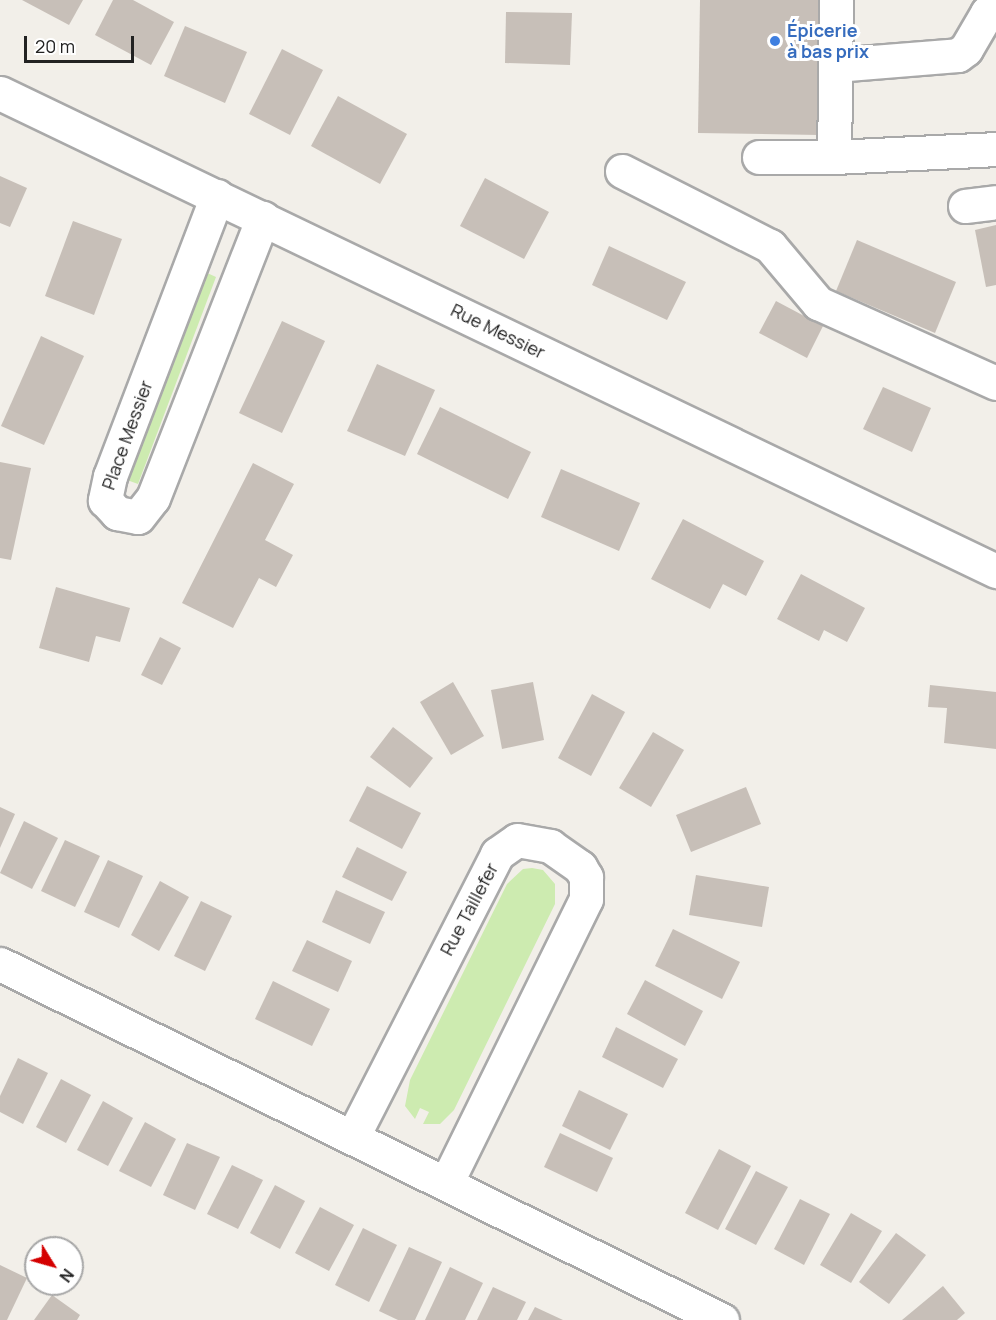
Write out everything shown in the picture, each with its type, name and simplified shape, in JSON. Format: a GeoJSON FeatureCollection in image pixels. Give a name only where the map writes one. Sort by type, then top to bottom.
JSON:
{"type":"FeatureCollection","features":[{"type":"Feature","properties":{"kind":"street"},"geometry":{"type":"LineString","coordinates":[[834,157],[836,0]]}},
{"type":"Feature","properties":{"kind":"street"},"geometry":{"type":"LineString","coordinates":[[835,65],[958,55],[966,49],[987,13],[996,8]]}},
{"type":"Feature","properties":{"kind":"street","name":"Rue Messier"},"geometry":{"type":"LineString","coordinates":[[0,93],[996,570]]}},
{"type":"Feature","properties":{"kind":"street"},"geometry":{"type":"LineString","coordinates":[[759,157],[834,157],[996,149]]}},
{"type":"Feature","properties":{"kind":"street"},"geometry":{"type":"LineString","coordinates":[[622,171],[770,246],[818,303],[996,382]]}},
{"type":"Feature","properties":{"kind":"street","name":"Place Messier"},"geometry":{"type":"LineString","coordinates":[[217,196],[110,476],[105,500],[117,513],[138,517],[153,498],[262,218]]}},
{"type":"Feature","properties":{"kind":"street","name":"Rue Taillefer"},"geometry":{"type":"LineString","coordinates":[[353,1136],[497,854],[517,840],[550,846],[580,867],[586,877],[586,899],[446,1183]]}},
{"type":"Feature","properties":{"kind":"street"},"geometry":{"type":"LineString","coordinates":[[0,964],[353,1136],[722,1320]]}},
{"type":"Feature","properties":{"kind":"green space"},"geometry":{"type":"Polygon","coordinates":[[[205,272],[216,277],[138,484],[127,480],[205,272]]]}},
{"type":"Feature","properties":{"kind":"green space"},"geometry":{"type":"Polygon","coordinates":[[[523,869],[543,870],[555,884],[555,904],[454,1110],[440,1124],[423,1124],[429,1112],[420,1108],[415,1119],[405,1106],[410,1080],[507,884],[523,869]]]}},
{"type":"Feature","properties":{"kind":"building"},"geometry":{"type":"Polygon","coordinates":[[[22,0],[83,0],[69,25],[22,0]]]}},
{"type":"Feature","properties":{"kind":"building"},"geometry":{"type":"Polygon","coordinates":[[[113,0],[133,0],[174,22],[151,65],[95,35],[113,0]]]}},
{"type":"Feature","properties":{"kind":"building"},"geometry":{"type":"Polygon","coordinates":[[[700,0],[822,0],[819,135],[698,133],[700,0]]]}},
{"type":"Feature","properties":{"kind":"building"},"geometry":{"type":"Polygon","coordinates":[[[506,12],[572,13],[570,65],[505,63],[506,12]]]}},
{"type":"Feature","properties":{"kind":"building"},"geometry":{"type":"Polygon","coordinates":[[[185,26],[247,52],[225,103],[164,76],[185,26]]]}},
{"type":"Feature","properties":{"kind":"building"},"geometry":{"type":"Polygon","coordinates":[[[282,49],[323,70],[290,135],[249,114],[282,49]]]}},
{"type":"Feature","properties":{"kind":"building"},"geometry":{"type":"Polygon","coordinates":[[[338,96],[407,134],[380,184],[311,146],[338,96]]]}},
{"type":"Feature","properties":{"kind":"building"},"geometry":{"type":"Polygon","coordinates":[[[0,176],[27,188],[10,227],[0,223],[0,176]]]}},
{"type":"Feature","properties":{"kind":"building"},"geometry":{"type":"Polygon","coordinates":[[[485,178],[549,212],[524,259],[460,226],[485,178]]]}},
{"type":"Feature","properties":{"kind":"building"},"geometry":{"type":"Polygon","coordinates":[[[73,221],[122,239],[94,315],[45,296],[73,221]]]}},
{"type":"Feature","properties":{"kind":"building"},"geometry":{"type":"Polygon","coordinates":[[[996,225],[996,285],[986,287],[975,230],[996,225]]]}},
{"type":"Feature","properties":{"kind":"building"},"geometry":{"type":"Polygon","coordinates":[[[857,240],[956,282],[935,333],[836,291],[857,240]]]}},
{"type":"Feature","properties":{"kind":"building"},"geometry":{"type":"Polygon","coordinates":[[[609,246],[686,282],[667,320],[592,285],[609,246]]]}},
{"type":"Feature","properties":{"kind":"building"},"geometry":{"type":"Polygon","coordinates":[[[776,301],[823,326],[807,358],[759,333],[776,301]]]}},
{"type":"Feature","properties":{"kind":"building"},"geometry":{"type":"Polygon","coordinates":[[[282,321],[325,341],[282,433],[239,413],[282,321]]]}},
{"type":"Feature","properties":{"kind":"building"},"geometry":{"type":"Polygon","coordinates":[[[41,336],[84,356],[44,445],[1,426],[41,336]]]}},
{"type":"Feature","properties":{"kind":"building"},"geometry":{"type":"Polygon","coordinates":[[[377,364],[435,390],[405,456],[347,431],[377,364]]]}},
{"type":"Feature","properties":{"kind":"building"},"geometry":{"type":"Polygon","coordinates":[[[883,387],[931,408],[912,452],[863,429],[883,387]]]}},
{"type":"Feature","properties":{"kind":"building"},"geometry":{"type":"Polygon","coordinates":[[[440,407],[531,452],[508,499],[417,454],[440,407]]]}},
{"type":"Feature","properties":{"kind":"building"},"geometry":{"type":"Polygon","coordinates":[[[0,462],[31,468],[11,560],[0,558],[0,462]]]}},
{"type":"Feature","properties":{"kind":"building"},"geometry":{"type":"Polygon","coordinates":[[[253,463],[294,484],[265,540],[293,555],[276,587],[259,578],[233,628],[182,603],[253,463]]]}},
{"type":"Feature","properties":{"kind":"building"},"geometry":{"type":"Polygon","coordinates":[[[561,469],[640,503],[619,551],[541,517],[561,469]]]}},
{"type":"Feature","properties":{"kind":"building"},"geometry":{"type":"Polygon","coordinates":[[[683,519],[764,561],[746,596],[723,584],[710,609],[651,579],[683,519]]]}},
{"type":"Feature","properties":{"kind":"building"},"geometry":{"type":"Polygon","coordinates":[[[801,574],[865,608],[847,642],[824,630],[819,641],[777,619],[801,574]]]}},
{"type":"Feature","properties":{"kind":"building"},"geometry":{"type":"Polygon","coordinates":[[[56,587],[130,608],[120,642],[96,636],[89,662],[39,648],[56,587]]]}},
{"type":"Feature","properties":{"kind":"building"},"geometry":{"type":"Polygon","coordinates":[[[160,637],[181,648],[162,685],[141,675],[160,637]]]}},
{"type":"Feature","properties":{"kind":"building"},"geometry":{"type":"Polygon","coordinates":[[[453,682],[484,736],[451,755],[420,702],[453,682]]]}},
{"type":"Feature","properties":{"kind":"building"},"geometry":{"type":"Polygon","coordinates":[[[533,682],[544,740],[502,749],[491,690],[533,682]]]}},
{"type":"Feature","properties":{"kind":"building"},"geometry":{"type":"Polygon","coordinates":[[[930,685],[996,692],[996,749],[944,743],[947,708],[928,707],[930,685]]]}},
{"type":"Feature","properties":{"kind":"building"},"geometry":{"type":"Polygon","coordinates":[[[592,694],[625,712],[591,776],[558,758],[592,694]]]}},
{"type":"Feature","properties":{"kind":"building"},"geometry":{"type":"Polygon","coordinates":[[[393,727],[433,758],[410,788],[370,757],[393,727]]]}},
{"type":"Feature","properties":{"kind":"building"},"geometry":{"type":"Polygon","coordinates":[[[653,732],[684,750],[651,807],[619,788],[653,732]]]}},
{"type":"Feature","properties":{"kind":"building"},"geometry":{"type":"Polygon","coordinates":[[[367,786],[421,813],[402,849],[349,821],[367,786]]]}},
{"type":"Feature","properties":{"kind":"building"},"geometry":{"type":"Polygon","coordinates":[[[746,787],[761,824],[691,852],[676,815],[746,787]]]}},
{"type":"Feature","properties":{"kind":"building"},"geometry":{"type":"Polygon","coordinates":[[[0,807],[15,814],[0,848],[0,807]]]}},
{"type":"Feature","properties":{"kind":"building"},"geometry":{"type":"Polygon","coordinates":[[[24,821],[58,838],[32,889],[0,873],[24,821]]]}},
{"type":"Feature","properties":{"kind":"building"},"geometry":{"type":"Polygon","coordinates":[[[65,840],[100,856],[75,907],[41,891],[65,840]]]}},
{"type":"Feature","properties":{"kind":"building"},"geometry":{"type":"Polygon","coordinates":[[[357,847],[407,872],[392,901],[342,877],[357,847]]]}},
{"type":"Feature","properties":{"kind":"building"},"geometry":{"type":"Polygon","coordinates":[[[108,860],[143,876],[119,928],[84,912],[108,860]]]}},
{"type":"Feature","properties":{"kind":"building"},"geometry":{"type":"Polygon","coordinates":[[[696,875],[769,887],[762,927],[689,915],[696,875]]]}},
{"type":"Feature","properties":{"kind":"building"},"geometry":{"type":"Polygon","coordinates":[[[160,881],[189,897],[159,951],[131,935],[160,881]]]}},
{"type":"Feature","properties":{"kind":"building"},"geometry":{"type":"Polygon","coordinates":[[[336,890],[385,912],[370,944],[322,922],[336,890]]]}},
{"type":"Feature","properties":{"kind":"building"},"geometry":{"type":"Polygon","coordinates":[[[201,901],[232,916],[205,971],[174,956],[201,901]]]}},
{"type":"Feature","properties":{"kind":"building"},"geometry":{"type":"Polygon","coordinates":[[[673,929],[740,962],[722,999],[655,966],[673,929]]]}},
{"type":"Feature","properties":{"kind":"building"},"geometry":{"type":"Polygon","coordinates":[[[307,940],[352,961],[338,992],[292,971],[307,940]]]}},
{"type":"Feature","properties":{"kind":"building"},"geometry":{"type":"Polygon","coordinates":[[[645,980],[703,1011],[685,1046],[627,1014],[645,980]]]}},
{"type":"Feature","properties":{"kind":"building"},"geometry":{"type":"Polygon","coordinates":[[[273,981],[330,1009],[312,1046],[255,1019],[273,981]]]}},
{"type":"Feature","properties":{"kind":"building"},"geometry":{"type":"Polygon","coordinates":[[[616,1027],[678,1059],[663,1088],[602,1057],[616,1027]]]}},
{"type":"Feature","properties":{"kind":"building"},"geometry":{"type":"Polygon","coordinates":[[[18,1058],[48,1073],[23,1124],[0,1112],[0,1096],[18,1058]]]}},
{"type":"Feature","properties":{"kind":"building"},"geometry":{"type":"Polygon","coordinates":[[[61,1079],[91,1095],[66,1143],[36,1127],[61,1079]]]}},
{"type":"Feature","properties":{"kind":"building"},"geometry":{"type":"Polygon","coordinates":[[[579,1090],[628,1114],[610,1150],[562,1126],[579,1090]]]}},
{"type":"Feature","properties":{"kind":"building"},"geometry":{"type":"Polygon","coordinates":[[[103,1101],[133,1118],[108,1166],[77,1150],[103,1101]]]}},
{"type":"Feature","properties":{"kind":"building"},"geometry":{"type":"Polygon","coordinates":[[[145,1122],[176,1139],[151,1187],[119,1171],[145,1122]]]}},
{"type":"Feature","properties":{"kind":"building"},"geometry":{"type":"Polygon","coordinates":[[[560,1133],[613,1158],[597,1192],[544,1167],[560,1133]]]}},
{"type":"Feature","properties":{"kind":"building"},"geometry":{"type":"Polygon","coordinates":[[[187,1143],[220,1157],[195,1210],[163,1195],[187,1143]]]}},
{"type":"Feature","properties":{"kind":"building"},"geometry":{"type":"Polygon","coordinates":[[[719,1149],[751,1166],[718,1230],[685,1213],[719,1149]]]}},
{"type":"Feature","properties":{"kind":"building"},"geometry":{"type":"Polygon","coordinates":[[[232,1165],[263,1180],[238,1229],[207,1214],[232,1165]]]}},
{"type":"Feature","properties":{"kind":"building"},"geometry":{"type":"Polygon","coordinates":[[[756,1171],[788,1187],[756,1245],[725,1229],[756,1171]]]}},
{"type":"Feature","properties":{"kind":"building"},"geometry":{"type":"Polygon","coordinates":[[[275,1185],[305,1201],[280,1249],[250,1233],[275,1185]]]}},
{"type":"Feature","properties":{"kind":"building"},"geometry":{"type":"Polygon","coordinates":[[[800,1199],[830,1214],[804,1265],[774,1249],[800,1199]]]}},
{"type":"Feature","properties":{"kind":"building"},"geometry":{"type":"Polygon","coordinates":[[[320,1207],[354,1225],[329,1271],[295,1253],[320,1207]]]}},
{"type":"Feature","properties":{"kind":"building"},"geometry":{"type":"Polygon","coordinates":[[[851,1213],[882,1231],[851,1283],[820,1265],[851,1213]]]}},
{"type":"Feature","properties":{"kind":"building"},"geometry":{"type":"Polygon","coordinates":[[[363,1228],[397,1245],[369,1302],[335,1285],[363,1228]]]}},
{"type":"Feature","properties":{"kind":"building"},"geometry":{"type":"Polygon","coordinates":[[[896,1233],[926,1255],[889,1304],[859,1282],[896,1233]]]}},
{"type":"Feature","properties":{"kind":"building"},"geometry":{"type":"Polygon","coordinates":[[[409,1247],[442,1262],[415,1320],[398,1320],[379,1311],[409,1247]]]}},
{"type":"Feature","properties":{"kind":"building"},"geometry":{"type":"Polygon","coordinates":[[[0,1265],[24,1277],[24,1284],[7,1320],[0,1320],[0,1265]]]}},
{"type":"Feature","properties":{"kind":"building"},"geometry":{"type":"Polygon","coordinates":[[[450,1267],[483,1283],[465,1320],[425,1320],[450,1267]]]}},
{"type":"Feature","properties":{"kind":"building"},"geometry":{"type":"Polygon","coordinates":[[[943,1286],[965,1313],[957,1320],[902,1320],[943,1286]]]}},
{"type":"Feature","properties":{"kind":"building"},"geometry":{"type":"Polygon","coordinates":[[[493,1287],[526,1302],[517,1320],[477,1320],[493,1287]]]}},
{"type":"Feature","properties":{"kind":"building"},"geometry":{"type":"Polygon","coordinates":[[[51,1296],[80,1315],[77,1320],[34,1320],[51,1296]]]}},
{"type":"Feature","properties":{"kind":"building"},"geometry":{"type":"Polygon","coordinates":[[[535,1307],[563,1320],[528,1320],[535,1307]]]}},
{"type":"Feature","properties":{"kind":"place","name":"Épicerie à bas prix"},"geometry":{"type":"Point","coordinates":[775,41]}}]}
